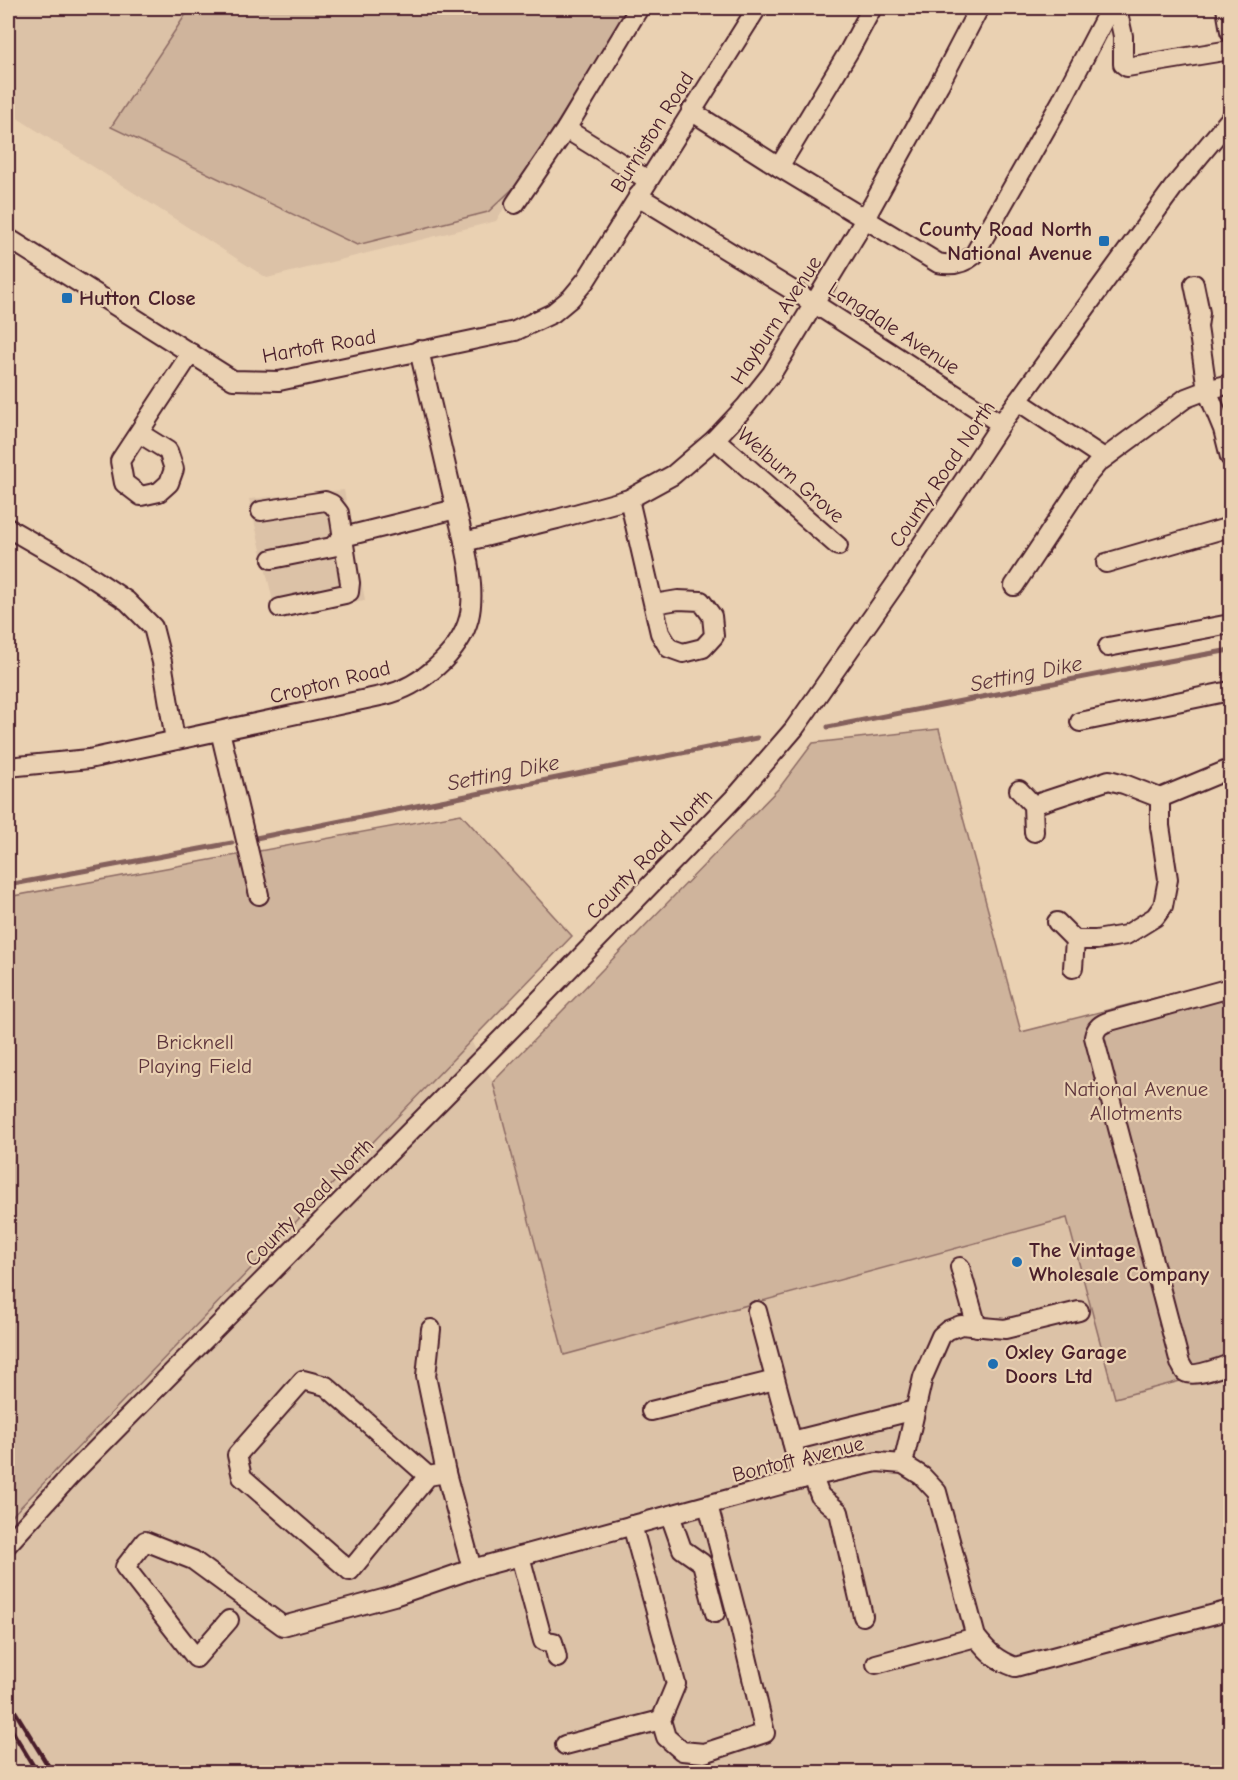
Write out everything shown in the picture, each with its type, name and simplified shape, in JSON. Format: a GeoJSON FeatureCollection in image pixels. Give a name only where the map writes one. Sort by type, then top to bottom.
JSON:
{"type":"FeatureCollection","features":[{"type":"Feature","properties":{"kind":"street"},"geometry":{"type":"LineString","coordinates":[[515,204],[566,129],[639,8]]}},
{"type":"Feature","properties":{"kind":"street","name":"Burniston Road"},"geometry":{"type":"LineString","coordinates":[[586,280],[757,8]]}},
{"type":"Feature","properties":{"kind":"street"},"geometry":{"type":"LineString","coordinates":[[779,167],[849,51],[872,8]]}},
{"type":"Feature","properties":{"kind":"street","name":"Hayburn Avenue"},"geometry":{"type":"LineString","coordinates":[[464,542],[629,499],[673,475],[746,407],[772,373],[815,304],[939,85],[979,8]]}},
{"type":"Feature","properties":{"kind":"street"},"geometry":{"type":"LineString","coordinates":[[691,111],[864,220],[938,263],[947,265],[959,263],[974,255],[1050,121],[1110,8]]}},
{"type":"Feature","properties":{"kind":"street"},"geometry":{"type":"LineString","coordinates":[[1117,8],[1123,36],[1123,64],[1127,67],[1230,50]]}},
{"type":"Feature","properties":{"kind":"street"},"geometry":{"type":"LineString","coordinates":[[1226,8],[1230,31]]}},
{"type":"Feature","properties":{"kind":"street","name":"County Road North"},"geometry":{"type":"LineString","coordinates":[[8,1544],[69,1477],[518,1022],[738,794],[794,729],[901,576],[1018,401],[1173,188],[1223,141],[1230,119]]}},
{"type":"Feature","properties":{"kind":"street","name":"Langdale Avenue"},"geometry":{"type":"LineString","coordinates":[[566,129],[643,188],[815,304],[1002,424]]}},
{"type":"Feature","properties":{"kind":"street","name":"Hartoft Road"},"geometry":{"type":"LineString","coordinates":[[8,238],[233,380],[279,381],[515,331],[553,313],[572,298],[586,280]]}},
{"type":"Feature","properties":{"kind":"street"},"geometry":{"type":"LineString","coordinates":[[1194,284],[1200,313],[1198,327],[1207,390],[1230,458]]}},
{"type":"Feature","properties":{"kind":"street","name":"Cropton Road"},"geometry":{"type":"LineString","coordinates":[[8,767],[89,759],[396,693],[428,675],[460,640],[469,617],[471,584],[464,542],[419,350]]}},
{"type":"Feature","properties":{"kind":"street"},"geometry":{"type":"LineString","coordinates":[[140,433],[191,352]]}},
{"type":"Feature","properties":{"kind":"street"},"geometry":{"type":"LineString","coordinates":[[1014,586],[1087,476],[1104,458],[1186,398],[1230,384]]}},
{"type":"Feature","properties":{"kind":"street"},"geometry":{"type":"LineString","coordinates":[[1018,401],[1104,458]]}},
{"type":"Feature","properties":{"kind":"street","name":"Welburn Grove"},"geometry":{"type":"LineString","coordinates":[[715,438],[838,546]]}},
{"type":"Feature","properties":{"kind":"street"},"geometry":{"type":"LineString","coordinates":[[629,499],[654,604]]}},
{"type":"Feature","properties":{"kind":"street"},"geometry":{"type":"LineString","coordinates":[[261,511],[325,501],[332,504],[339,513],[350,584],[349,592],[280,608]]}},
{"type":"Feature","properties":{"kind":"street"},"geometry":{"type":"LineString","coordinates":[[272,559],[332,547],[343,537],[456,508]]}},
{"type":"Feature","properties":{"kind":"street"},"geometry":{"type":"LineString","coordinates":[[1106,563],[1230,526]]}},
{"type":"Feature","properties":{"kind":"street"},"geometry":{"type":"LineString","coordinates":[[8,528],[79,569],[127,601],[153,627],[162,662],[175,740]]}},
{"type":"Feature","properties":{"kind":"street"},"geometry":{"type":"LineString","coordinates":[[1108,646],[1230,624]]}},
{"type":"Feature","properties":{"kind":"street"},"geometry":{"type":"LineString","coordinates":[[1080,722],[1230,691]]}},
{"type":"Feature","properties":{"kind":"street"},"geometry":{"type":"LineString","coordinates":[[220,731],[259,895]]}},
{"type":"Feature","properties":{"kind":"street"},"geometry":{"type":"LineString","coordinates":[[1033,805],[1109,780],[1160,798],[1230,769]]}},
{"type":"Feature","properties":{"kind":"street"},"geometry":{"type":"LineString","coordinates":[[1019,790],[1033,805],[1034,832]]}},
{"type":"Feature","properties":{"kind":"street"},"geometry":{"type":"LineString","coordinates":[[1057,922],[1075,940],[1096,940],[1126,935],[1155,917],[1163,906],[1168,879],[1160,826],[1160,798]]}},
{"type":"Feature","properties":{"kind":"street"},"geometry":{"type":"LineString","coordinates":[[1073,968],[1075,940]]}},
{"type":"Feature","properties":{"kind":"street"},"geometry":{"type":"LineString","coordinates":[[1230,988],[1101,1024],[1094,1036],[1180,1363],[1183,1370],[1194,1374],[1230,1364]]}},
{"type":"Feature","properties":{"kind":"street"},"geometry":{"type":"LineString","coordinates":[[960,1267],[977,1327]]}},
{"type":"Feature","properties":{"kind":"street"},"geometry":{"type":"LineString","coordinates":[[757,1311],[792,1441],[808,1478],[820,1496],[838,1512],[863,1616]]}},
{"type":"Feature","properties":{"kind":"street"},"geometry":{"type":"LineString","coordinates":[[1079,1311],[1005,1329],[961,1325],[948,1330],[941,1336],[923,1377],[903,1464],[922,1476],[937,1492],[976,1637],[999,1661],[1016,1667],[1230,1611]]}},
{"type":"Feature","properties":{"kind":"street"},"geometry":{"type":"LineString","coordinates":[[431,1329],[426,1376],[437,1474],[472,1569]]}},
{"type":"Feature","properties":{"kind":"street"},"geometry":{"type":"LineString","coordinates":[[303,1380],[326,1386],[437,1474],[350,1571],[242,1477],[237,1455],[303,1380]]}},
{"type":"Feature","properties":{"kind":"street"},"geometry":{"type":"LineString","coordinates":[[651,1411],[775,1380]]}},
{"type":"Feature","properties":{"kind":"street"},"geometry":{"type":"LineString","coordinates":[[792,1441],[915,1410]]}},
{"type":"Feature","properties":{"kind":"street","name":"Bontoft Avenue"},"geometry":{"type":"LineString","coordinates":[[229,1620],[196,1658],[125,1566],[145,1541],[193,1560],[283,1626],[394,1596],[472,1569],[808,1478],[877,1462],[903,1464]]}},
{"type":"Feature","properties":{"kind":"street"},"geometry":{"type":"LineString","coordinates":[[632,1525],[676,1684],[661,1720],[666,1737],[682,1751],[704,1753],[765,1733],[708,1505]]}},
{"type":"Feature","properties":{"kind":"street"},"geometry":{"type":"LineString","coordinates":[[670,1515],[682,1549],[702,1563],[715,1613]]}},
{"type":"Feature","properties":{"kind":"street"},"geometry":{"type":"LineString","coordinates":[[520,1556],[543,1641],[553,1642],[557,1658]]}},
{"type":"Feature","properties":{"kind":"street"},"geometry":{"type":"LineString","coordinates":[[876,1664],[976,1637]]}},
{"type":"Feature","properties":{"kind":"street"},"geometry":{"type":"LineString","coordinates":[[565,1744],[661,1720]]}},
{"type":"Feature","properties":{"kind":"shaded area"},"geometry":{"type":"Polygon","coordinates":[[[8,8],[629,8],[496,221],[267,278],[8,112],[8,8]]]}},
{"type":"Feature","properties":{"kind":"shaded area"},"geometry":{"type":"Polygon","coordinates":[[[344,490],[365,600],[276,614],[249,499],[344,490]]]}},
{"type":"Feature","properties":{"kind":"shaded area"},"geometry":{"type":"Polygon","coordinates":[[[471,1041],[493,1082],[564,1355],[1068,1218],[1115,1398],[1230,1368],[1230,1772],[21,1772],[8,1751],[8,1520],[471,1041]]]}},
{"type":"Feature","properties":{"kind":"green space"},"geometry":{"type":"Polygon","coordinates":[[[190,8],[629,8],[521,181],[488,212],[357,245],[111,127],[190,8]]]}},
{"type":"Feature","properties":{"kind":"green space","name":"National Avenue Allotments"},"geometry":{"type":"Polygon","coordinates":[[[939,729],[1021,1032],[1230,979],[1230,1368],[1115,1398],[1067,1218],[564,1355],[493,1082],[780,787],[813,743],[939,729]]]}},
{"type":"Feature","properties":{"kind":"green space","name":"Bricknell Playing Field"},"geometry":{"type":"Polygon","coordinates":[[[461,814],[572,936],[8,1520],[8,897],[461,814]]]}},
{"type":"Feature","properties":{"kind":"waterway","name":"Setting Dike"},"geometry":{"type":"LineString","coordinates":[[828,727],[1230,650]]}},
{"type":"Feature","properties":{"kind":"waterway","name":"Setting Dike"},"geometry":{"type":"LineString","coordinates":[[256,838],[757,738]]}},
{"type":"Feature","properties":{"kind":"waterway","name":"Setting Dike"},"geometry":{"type":"LineString","coordinates":[[8,885],[232,843]]}},
{"type":"Feature","properties":{"kind":"railway"},"geometry":{"type":"LineString","coordinates":[[8,1700],[52,1772]]}},
{"type":"Feature","properties":{"kind":"railway"},"geometry":{"type":"LineString","coordinates":[[8,1724],[37,1772]]}},
{"type":"Feature","properties":{"kind":"place","name":"County Road North National Avenue"},"geometry":{"type":"Point","coordinates":[1104,241]}},
{"type":"Feature","properties":{"kind":"place","name":"Hutton Close"},"geometry":{"type":"Point","coordinates":[67,298]}},
{"type":"Feature","properties":{"kind":"place","name":"The Vintage Wholesale Company"},"geometry":{"type":"Point","coordinates":[1017,1262]}},
{"type":"Feature","properties":{"kind":"place","name":"Oxley Garage Doors Ltd"},"geometry":{"type":"Point","coordinates":[993,1364]}}]}
